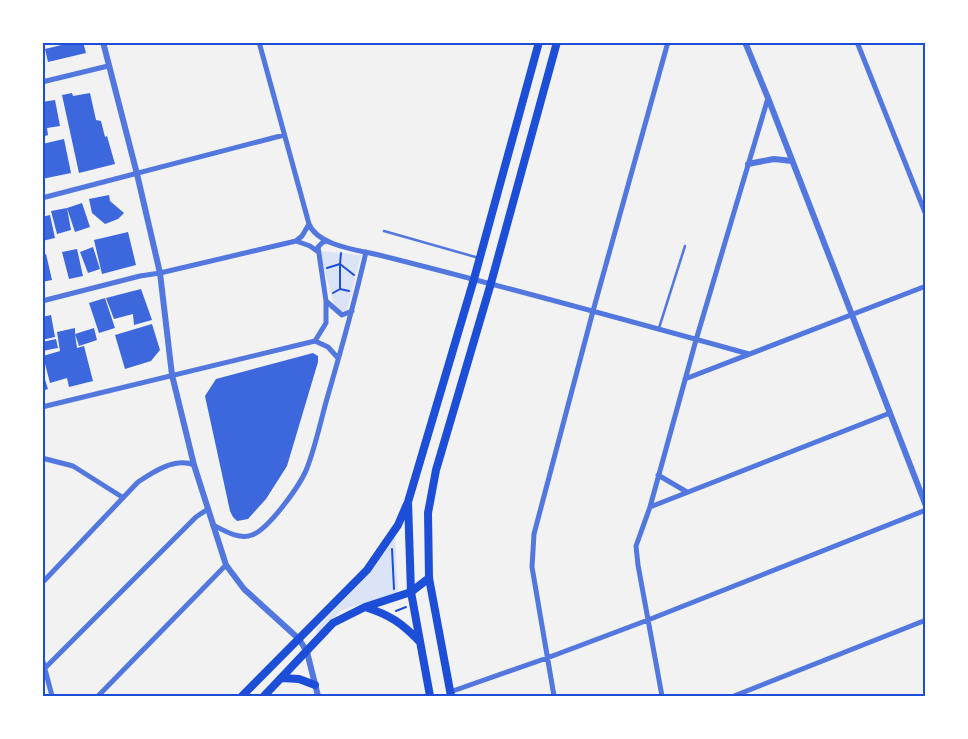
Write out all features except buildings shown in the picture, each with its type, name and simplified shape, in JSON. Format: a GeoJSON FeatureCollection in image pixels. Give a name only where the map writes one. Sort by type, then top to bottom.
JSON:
{"type":"FeatureCollection","features":[{"type":"Feature","properties":{"kind":"main road"},"geometry":{"type":"LineString","coordinates":[[242,696],[367,570],[398,525],[408,502],[474,279],[540,42]]}},
{"type":"Feature","properties":{"kind":"main road"},"geometry":{"type":"LineString","coordinates":[[451,694],[429,578],[428,513],[436,470],[491,283],[557,42]]}},
{"type":"Feature","properties":{"kind":"main road"},"geometry":{"type":"LineString","coordinates":[[408,502],[411,592],[430,696]]}},
{"type":"Feature","properties":{"kind":"main road"},"geometry":{"type":"LineString","coordinates":[[264,696],[333,623],[365,607],[411,592],[429,578]]}},
{"type":"Feature","properties":{"kind":"main road"},"geometry":{"type":"LineString","coordinates":[[365,607],[398,621],[420,642]]}},
{"type":"Feature","properties":{"kind":"main road"},"geometry":{"type":"LineString","coordinates":[[281,678],[299,679],[315,685]]}},
{"type":"Feature","properties":{"kind":"street"},"geometry":{"type":"LineString","coordinates":[[103,42],[160,273],[172,375],[194,464],[226,565],[244,589],[299,639],[307,652],[318,696]]}},
{"type":"Feature","properties":{"kind":"street"},"geometry":{"type":"LineString","coordinates":[[259,42],[309,224],[311,230],[320,238],[327,242],[491,283],[749,354]]}},
{"type":"Feature","properties":{"kind":"street"},"geometry":{"type":"LineString","coordinates":[[554,696],[532,568],[534,534],[593,311],[668,42]]}},
{"type":"Feature","properties":{"kind":"street"},"geometry":{"type":"LineString","coordinates":[[744,42],[768,98],[926,506]]}},
{"type":"Feature","properties":{"kind":"street"},"geometry":{"type":"LineString","coordinates":[[857,42],[926,215]]}},
{"type":"Feature","properties":{"kind":"street"},"geometry":{"type":"LineString","coordinates":[[42,82],[108,66]]}},
{"type":"Feature","properties":{"kind":"street"},"geometry":{"type":"LineString","coordinates":[[662,696],[636,546],[650,507],[696,340],[768,98]]}},
{"type":"Feature","properties":{"kind":"street"},"geometry":{"type":"LineString","coordinates":[[42,198],[284,135]]}},
{"type":"Feature","properties":{"kind":"street"},"geometry":{"type":"LineString","coordinates":[[748,164],[774,159],[792,161]]}},
{"type":"Feature","properties":{"kind":"street"},"geometry":{"type":"LineString","coordinates":[[42,301],[140,276],[296,241],[302,236],[309,224]]}},
{"type":"Feature","properties":{"kind":"street"},"geometry":{"type":"LineString","coordinates":[[296,241],[310,246],[317,251]]}},
{"type":"Feature","properties":{"kind":"street"},"geometry":{"type":"LineString","coordinates":[[315,341],[326,322],[326,301],[317,251],[320,244],[327,242]]}},
{"type":"Feature","properties":{"kind":"street"},"geometry":{"type":"LineString","coordinates":[[213,525],[240,536],[250,536],[259,532],[284,505],[306,470],[352,311],[366,252]]}},
{"type":"Feature","properties":{"kind":"street"},"geometry":{"type":"LineString","coordinates":[[685,379],[926,286]]}},
{"type":"Feature","properties":{"kind":"street"},"geometry":{"type":"LineString","coordinates":[[326,301],[342,315],[352,311]]}},
{"type":"Feature","properties":{"kind":"street"},"geometry":{"type":"LineString","coordinates":[[42,407],[315,341],[328,347],[338,358]]}},
{"type":"Feature","properties":{"kind":"street"},"geometry":{"type":"LineString","coordinates":[[650,507],[890,413]]}},
{"type":"Feature","properties":{"kind":"street"},"geometry":{"type":"LineString","coordinates":[[42,458],[73,466],[122,497]]}},
{"type":"Feature","properties":{"kind":"street"},"geometry":{"type":"LineString","coordinates":[[42,583],[138,482],[157,470],[179,463],[187,462],[194,464]]}},
{"type":"Feature","properties":{"kind":"street"},"geometry":{"type":"LineString","coordinates":[[658,475],[687,492]]}},
{"type":"Feature","properties":{"kind":"street"},"geometry":{"type":"LineString","coordinates":[[44,668],[196,517],[208,509]]}},
{"type":"Feature","properties":{"kind":"street"},"geometry":{"type":"LineString","coordinates":[[451,694],[648,620],[926,510]]}},
{"type":"Feature","properties":{"kind":"street"},"geometry":{"type":"LineString","coordinates":[[98,696],[226,565]]}},
{"type":"Feature","properties":{"kind":"street"},"geometry":{"type":"LineString","coordinates":[[734,696],[926,620]]}},
{"type":"Feature","properties":{"kind":"street"},"geometry":{"type":"LineString","coordinates":[[42,658],[52,696]]}},
{"type":"Feature","properties":{"kind":"lane"},"geometry":{"type":"LineString","coordinates":[[384,231],[479,258]]}},
{"type":"Feature","properties":{"kind":"lane"},"geometry":{"type":"LineString","coordinates":[[659,329],[685,246]]}},
{"type":"Feature","properties":{"kind":"path"},"geometry":{"type":"LineString","coordinates":[[340,289],[341,253]]}},
{"type":"Feature","properties":{"kind":"path"},"geometry":{"type":"LineString","coordinates":[[325,268],[340,264]]}},
{"type":"Feature","properties":{"kind":"path"},"geometry":{"type":"LineString","coordinates":[[340,264],[356,276],[357,269]]}},
{"type":"Feature","properties":{"kind":"path"},"geometry":{"type":"LineString","coordinates":[[334,297],[333,293],[340,289],[345,289],[351,294],[353,285]]}},
{"type":"Feature","properties":{"kind":"path"},"geometry":{"type":"LineString","coordinates":[[392,548],[394,594]]}},
{"type":"Feature","properties":{"kind":"path"},"geometry":{"type":"LineString","coordinates":[[396,611],[407,606]]}},
{"type":"Feature","properties":{"kind":"shaded area"},"geometry":{"type":"Polygon","coordinates":[[[319,251],[361,255],[347,310],[341,312],[334,304],[319,251]]]}},
{"type":"Feature","properties":{"kind":"shaded area"},"geometry":{"type":"Polygon","coordinates":[[[395,534],[398,593],[342,610],[318,633],[316,629],[364,579],[395,534]]]}}]}
